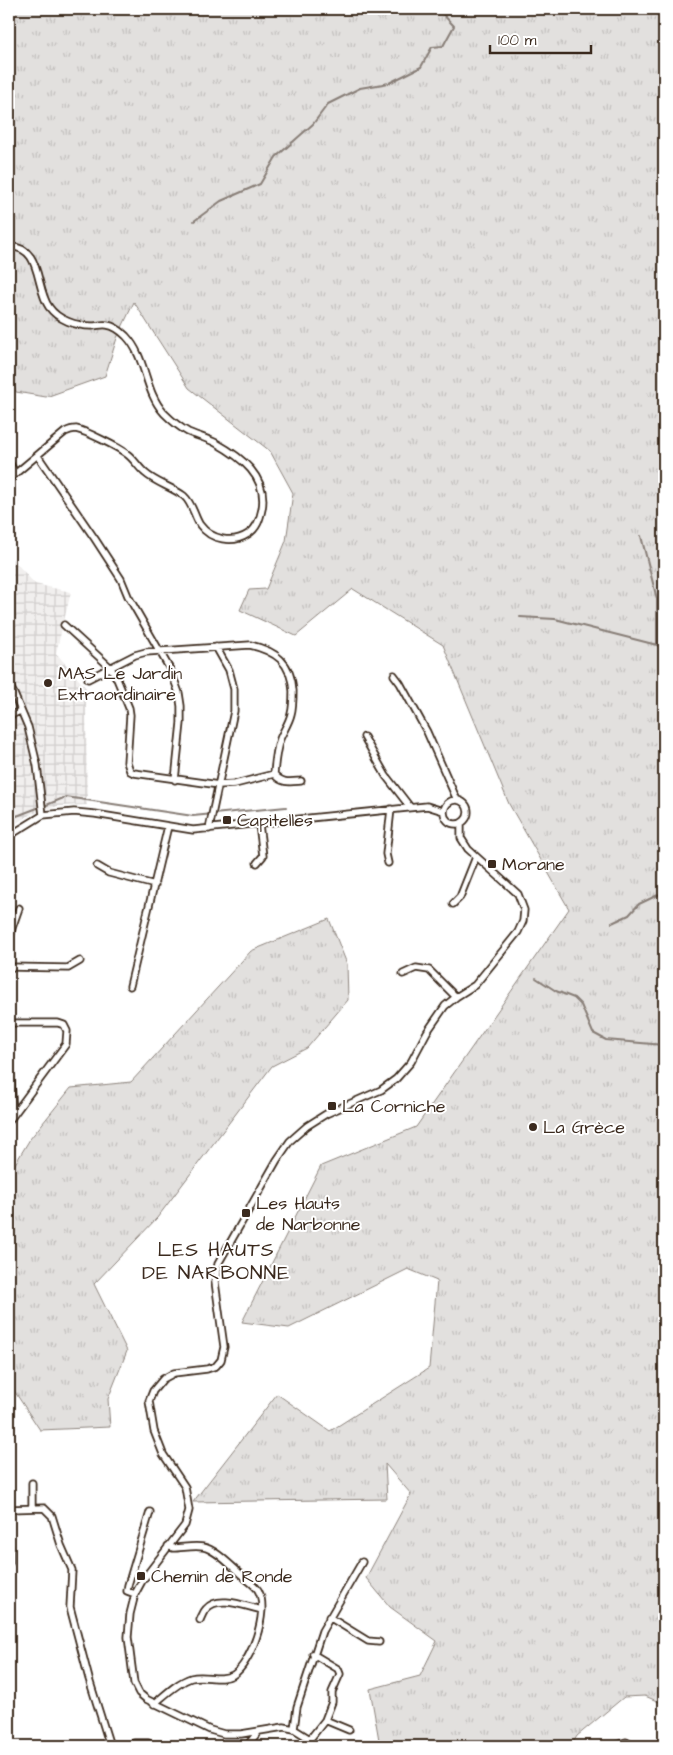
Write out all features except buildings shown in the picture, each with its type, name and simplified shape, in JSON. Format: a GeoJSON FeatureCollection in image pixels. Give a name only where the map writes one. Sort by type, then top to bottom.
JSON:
{"type":"FeatureCollection","features":[{"type":"Feature","properties":{"kind":"street"},"geometry":{"type":"LineString","coordinates":[[9,247],[21,248],[33,259],[41,293],[48,307],[58,317],[74,324],[90,326],[106,324],[126,335],[136,348],[152,395],[163,412],[175,424],[188,432],[215,443],[246,463],[257,476],[263,502],[256,527],[250,534],[231,540],[211,535],[200,525],[192,506],[185,498],[144,473],[126,453],[73,428],[65,432],[9,479]]}},
{"type":"Feature","properties":{"kind":"street"},"geometry":{"type":"LineString","coordinates":[[38,456],[96,539],[121,579],[128,596],[171,671],[181,706],[175,780]]}},
{"type":"Feature","properties":{"kind":"street"},"geometry":{"type":"LineString","coordinates":[[9,462],[16,474]]}},
{"type":"Feature","properties":{"kind":"street"},"geometry":{"type":"LineString","coordinates":[[64,625],[111,668],[128,708],[128,767],[134,773],[218,785],[235,784],[274,774]]}},
{"type":"Feature","properties":{"kind":"street"},"geometry":{"type":"LineString","coordinates":[[88,679],[135,655],[160,650],[250,645],[266,649],[284,661],[292,678],[292,714],[280,741],[274,774],[279,780],[284,782],[301,781]]}},
{"type":"Feature","properties":{"kind":"street"},"geometry":{"type":"LineString","coordinates":[[208,829],[234,711],[234,689],[229,670],[216,648]]}},
{"type":"Feature","properties":{"kind":"street"},"geometry":{"type":"LineString","coordinates":[[394,675],[427,732],[457,800]]}},
{"type":"Feature","properties":{"kind":"street"},"geometry":{"type":"LineString","coordinates":[[9,685],[28,727],[35,755],[43,812]]}},
{"type":"Feature","properties":{"kind":"street"},"geometry":{"type":"LineString","coordinates":[[9,716],[20,711]]}},
{"type":"Feature","properties":{"kind":"street"},"geometry":{"type":"LineString","coordinates":[[364,737],[386,776],[410,807]]}},
{"type":"Feature","properties":{"kind":"street"},"geometry":{"type":"LineString","coordinates":[[457,800],[464,803],[468,809],[466,819],[460,824],[452,824],[448,822],[444,811],[450,801],[457,800]]}},
{"type":"Feature","properties":{"kind":"street"},"geometry":{"type":"LineString","coordinates":[[9,836],[43,812],[95,814],[193,830],[410,807],[427,806],[444,811]]}},
{"type":"Feature","properties":{"kind":"street"},"geometry":{"type":"LineString","coordinates":[[388,863],[386,854],[391,810]]}},
{"type":"Feature","properties":{"kind":"street"},"geometry":{"type":"LineString","coordinates":[[256,863],[263,856],[259,824]]}},
{"type":"Feature","properties":{"kind":"street"},"geometry":{"type":"LineString","coordinates":[[313,1746],[310,1739],[294,1729],[284,1727],[233,1734],[210,1730],[154,1704],[139,1693],[134,1683],[128,1637],[130,1614],[135,1594],[185,1525],[189,1510],[185,1487],[163,1454],[157,1439],[150,1417],[149,1401],[153,1391],[163,1379],[174,1373],[207,1369],[216,1366],[222,1360],[224,1347],[214,1282],[218,1264],[277,1160],[290,1141],[307,1126],[326,1114],[381,1090],[396,1078],[411,1062],[437,1017],[456,996],[475,985],[518,932],[524,921],[524,910],[518,894],[476,858],[461,838],[460,824]]}},
{"type":"Feature","properties":{"kind":"street"},"geometry":{"type":"LineString","coordinates":[[130,986],[168,826]]}},
{"type":"Feature","properties":{"kind":"street"},"geometry":{"type":"LineString","coordinates":[[453,904],[460,897],[476,858]]}},
{"type":"Feature","properties":{"kind":"street"},"geometry":{"type":"LineString","coordinates":[[97,866],[109,873],[155,885]]}},
{"type":"Feature","properties":{"kind":"street"},"geometry":{"type":"LineString","coordinates":[[9,944],[11,925],[19,908]]}},
{"type":"Feature","properties":{"kind":"street"},"geometry":{"type":"LineString","coordinates":[[9,967],[68,968],[80,962]]}},
{"type":"Feature","properties":{"kind":"street"},"geometry":{"type":"LineString","coordinates":[[403,974],[416,968],[429,970],[456,996]]}},
{"type":"Feature","properties":{"kind":"street"},"geometry":{"type":"LineString","coordinates":[[9,1023],[58,1023],[64,1025],[67,1031],[66,1044],[9,1121]]}},
{"type":"Feature","properties":{"kind":"street"},"geometry":{"type":"LineString","coordinates":[[9,1047],[14,1115]]}},
{"type":"Feature","properties":{"kind":"street"},"geometry":{"type":"LineString","coordinates":[[32,1483],[32,1508]]}},
{"type":"Feature","properties":{"kind":"street"},"geometry":{"type":"LineString","coordinates":[[9,1509],[44,1508],[52,1516],[60,1544],[72,1570],[70,1607],[89,1679],[110,1746]]}},
{"type":"Feature","properties":{"kind":"street"},"geometry":{"type":"LineString","coordinates":[[135,1594],[127,1591],[128,1585],[150,1512]]}},
{"type":"Feature","properties":{"kind":"street"},"geometry":{"type":"LineString","coordinates":[[9,1546],[9,1563]]}},
{"type":"Feature","properties":{"kind":"street"},"geometry":{"type":"LineString","coordinates":[[154,1704],[191,1678],[202,1676],[218,1679],[232,1675],[245,1664],[262,1621],[259,1590],[210,1549],[197,1547],[173,1548],[168,1546]]}},
{"type":"Feature","properties":{"kind":"street"},"geometry":{"type":"LineString","coordinates":[[294,1729],[297,1707],[322,1631],[362,1562]]}},
{"type":"Feature","properties":{"kind":"street"},"geometry":{"type":"LineString","coordinates":[[200,1620],[206,1608],[223,1602],[262,1610]]}},
{"type":"Feature","properties":{"kind":"street"},"geometry":{"type":"LineString","coordinates":[[329,1617],[368,1642],[379,1642]]}},
{"type":"Feature","properties":{"kind":"street"},"geometry":{"type":"LineString","coordinates":[[310,1739],[325,1720],[332,1702],[332,1692],[340,1674],[338,1669],[313,1654]]}},
{"type":"Feature","properties":{"kind":"street"},"geometry":{"type":"LineString","coordinates":[[325,1720],[350,1730]]}},
{"type":"Feature","properties":{"kind":"street"},"geometry":{"type":"LineString","coordinates":[[247,1746],[258,1732]]}},
{"type":"Feature","properties":{"kind":"street"},"geometry":{"type":"LineString","coordinates":[[613,1746],[626,1742],[633,1746]]}},
{"type":"Feature","properties":{"kind":"street"},"geometry":{"type":"LineString","coordinates":[[128,1746],[134,1743],[148,1743]]}},
{"type":"Feature","properties":{"kind":"shaded area"},"geometry":{"type":"Polygon","coordinates":[[[9,555],[35,584],[71,592],[56,653],[86,688],[87,805],[58,806],[31,814],[9,828],[9,555]]]}},
{"type":"Feature","properties":{"kind":"green space"},"geometry":{"type":"Polygon","coordinates":[[[9,9],[664,9],[664,1704],[645,1696],[624,1697],[577,1736],[571,1746],[383,1746],[379,1740],[370,1689],[420,1676],[437,1641],[390,1607],[366,1578],[411,1494],[385,1464],[387,1499],[193,1502],[277,1394],[330,1431],[429,1368],[437,1281],[408,1269],[289,1328],[242,1322],[321,1166],[416,1127],[569,909],[509,804],[443,645],[353,589],[296,636],[240,610],[249,590],[266,589],[286,541],[293,493],[270,451],[189,388],[134,302],[117,338],[105,376],[46,397],[16,392],[9,374],[9,9]]]}},
{"type":"Feature","properties":{"kind":"green space"},"geometry":{"type":"Polygon","coordinates":[[[329,919],[347,964],[348,1000],[307,1048],[272,1066],[157,1218],[94,1284],[127,1351],[108,1399],[110,1427],[40,1430],[9,1383],[9,1174],[30,1139],[71,1088],[131,1082],[251,951],[329,919]]]}},
{"type":"Feature","properties":{"kind":"waterway"},"geometry":{"type":"LineString","coordinates":[[194,221],[221,201],[260,184],[276,157],[313,124],[328,104],[360,88],[389,83],[421,67],[432,47],[443,46],[454,26],[438,9]]}},
{"type":"Feature","properties":{"kind":"waterway"},"geometry":{"type":"LineString","coordinates":[[641,536],[657,599],[657,644]]}},
{"type":"Feature","properties":{"kind":"waterway"},"geometry":{"type":"LineString","coordinates":[[520,617],[555,619],[657,645],[664,650]]}},
{"type":"Feature","properties":{"kind":"waterway"},"geometry":{"type":"LineString","coordinates":[[44,806],[66,797],[193,816],[286,807]]}},
{"type":"Feature","properties":{"kind":"waterway"},"geometry":{"type":"LineString","coordinates":[[9,819],[40,807]]}},
{"type":"Feature","properties":{"kind":"waterway"},"geometry":{"type":"LineString","coordinates":[[612,923],[629,915],[639,904],[662,893],[664,866]]}},
{"type":"Feature","properties":{"kind":"waterway"},"geometry":{"type":"LineString","coordinates":[[536,978],[556,991],[574,998],[581,1005],[593,1033],[606,1040],[664,1045]]}},
{"type":"Feature","properties":{"kind":"place","name":"MAS Le Jardin Extraordinaire"},"geometry":{"type":"Point","coordinates":[48,683]}},
{"type":"Feature","properties":{"kind":"place","name":"Capitelles"},"geometry":{"type":"Point","coordinates":[227,820]}},
{"type":"Feature","properties":{"kind":"place","name":"Morane"},"geometry":{"type":"Point","coordinates":[492,864]}},
{"type":"Feature","properties":{"kind":"place","name":"La Corniche"},"geometry":{"type":"Point","coordinates":[332,1106]}},
{"type":"Feature","properties":{"kind":"place","name":"La Grèce"},"geometry":{"type":"Point","coordinates":[533,1127]}},
{"type":"Feature","properties":{"kind":"place","name":"Les Hauts de Narbonne"},"geometry":{"type":"Point","coordinates":[246,1213]}},
{"type":"Feature","properties":{"kind":"place","name":"Chemin de Ronde"},"geometry":{"type":"Point","coordinates":[141,1576]}},
{"type":"Feature","properties":{"kind":"district","name":"LES HAUTS DE NARBONNE"},"geometry":{"type":"Point","coordinates":[216,1262]}}]}
